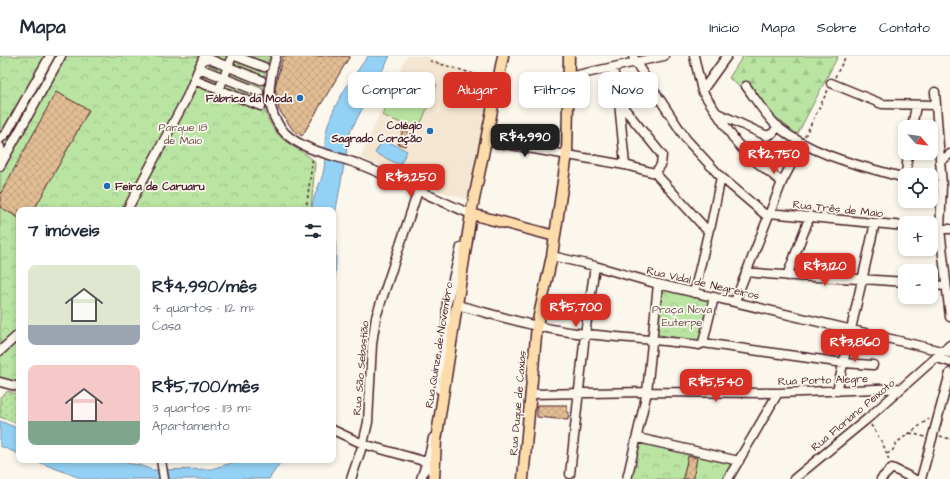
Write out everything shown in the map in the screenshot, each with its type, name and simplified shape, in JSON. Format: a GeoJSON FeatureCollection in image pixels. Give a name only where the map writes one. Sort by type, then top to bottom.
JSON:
{"type":"FeatureCollection","features":[{"type":"Feature","properties":{"kind":"main road","name":"Rua Quinze de Novembro"},"geometry":{"type":"LineString","coordinates":[[500,72],[503,56]]}},
{"type":"Feature","properties":{"kind":"main road","name":"Rua Duque de Caxias"},"geometry":{"type":"LineString","coordinates":[[568,72],[569,56]]}},
{"type":"Feature","properties":{"kind":"main road","name":"Rua Quinze de Novembro"},"geometry":{"type":"LineString","coordinates":[[433,479],[436,441],[458,305],[469,214],[487,141],[493,108]]}},
{"type":"Feature","properties":{"kind":"main road","name":"Rua Duque de Caxias"},"geometry":{"type":"LineString","coordinates":[[523,479],[537,326],[552,256],[566,154],[567,108]]}},
{"type":"Feature","properties":{"kind":"main road"},"geometry":{"type":"LineString","coordinates":[[469,214],[555,236]]}},
{"type":"Feature","properties":{"kind":"street"},"geometry":{"type":"LineString","coordinates":[[0,139],[7,132],[50,56]]}},
{"type":"Feature","properties":{"kind":"street"},"geometry":{"type":"LineString","coordinates":[[0,166],[61,56]]}},
{"type":"Feature","properties":{"kind":"street"},"geometry":{"type":"LineString","coordinates":[[129,207],[167,137],[204,56],[261,80]]}},
{"type":"Feature","properties":{"kind":"street"},"geometry":{"type":"LineString","coordinates":[[219,90],[233,56],[264,68]]}},
{"type":"Feature","properties":{"kind":"street"},"geometry":{"type":"LineString","coordinates":[[276,56],[270,76],[268,92],[270,106],[277,121],[286,133],[316,149],[356,163],[469,214],[447,303],[446,340],[438,408],[428,459],[421,479]]}},
{"type":"Feature","properties":{"kind":"street"},"geometry":{"type":"LineString","coordinates":[[590,73],[613,68],[634,60],[664,56]]}},
{"type":"Feature","properties":{"kind":"street"},"geometry":{"type":"LineString","coordinates":[[694,56],[702,91],[736,142],[750,157],[782,182]]}},
{"type":"Feature","properties":{"kind":"street"},"geometry":{"type":"LineString","coordinates":[[702,91],[727,56]]}},
{"type":"Feature","properties":{"kind":"street"},"geometry":{"type":"LineString","coordinates":[[634,60],[686,139],[721,177],[768,215]]}},
{"type":"Feature","properties":{"kind":"street"},"geometry":{"type":"LineString","coordinates":[[199,68],[259,92]]}},
{"type":"Feature","properties":{"kind":"street"},"geometry":{"type":"LineString","coordinates":[[613,68],[614,72]]}},
{"type":"Feature","properties":{"kind":"street"},"geometry":{"type":"LineString","coordinates":[[194,80],[260,106]]}},
{"type":"Feature","properties":{"kind":"street"},"geometry":{"type":"LineString","coordinates":[[831,84],[882,104],[916,106],[920,104],[936,105]]}},
{"type":"Feature","properties":{"kind":"street"},"geometry":{"type":"LineString","coordinates":[[746,86],[764,111],[778,126],[802,144],[842,160],[898,176]]}},
{"type":"Feature","properties":{"kind":"street"},"geometry":{"type":"LineString","coordinates":[[935,92],[942,186],[940,229],[950,317]]}},
{"type":"Feature","properties":{"kind":"street"},"geometry":{"type":"LineString","coordinates":[[913,120],[916,106]]}},
{"type":"Feature","properties":{"kind":"street"},"geometry":{"type":"LineString","coordinates":[[620,108],[625,165]]}},
{"type":"Feature","properties":{"kind":"street"},"geometry":{"type":"LineString","coordinates":[[624,108],[662,155],[662,165],[655,173]]}},
{"type":"Feature","properties":{"kind":"street"},"geometry":{"type":"LineString","coordinates":[[717,113],[767,136],[773,134],[778,126]]}},
{"type":"Feature","properties":{"kind":"street"},"geometry":{"type":"LineString","coordinates":[[487,141],[625,165],[655,173],[705,228],[708,229]]}},
{"type":"Feature","properties":{"kind":"street"},"geometry":{"type":"LineString","coordinates":[[735,301],[782,182],[802,144]]}},
{"type":"Feature","properties":{"kind":"street"},"geometry":{"type":"LineString","coordinates":[[0,147],[2,158],[0,166]]}},
{"type":"Feature","properties":{"kind":"street"},"geometry":{"type":"LineString","coordinates":[[940,162],[950,154]]}},
{"type":"Feature","properties":{"kind":"street"},"geometry":{"type":"LineString","coordinates":[[694,292],[708,229],[711,225],[721,177]]}},
{"type":"Feature","properties":{"kind":"street"},"geometry":{"type":"LineString","coordinates":[[938,185],[942,186]]}},
{"type":"Feature","properties":{"kind":"street","name":"Rua São Sebastião"},"geometry":{"type":"LineString","coordinates":[[351,479],[363,444],[368,422],[372,344],[376,317],[418,191]]}},
{"type":"Feature","properties":{"kind":"street","name":"Rua Três de Maio"},"geometry":{"type":"LineString","coordinates":[[768,215],[810,216],[898,225]]}},
{"type":"Feature","properties":{"kind":"street"},"geometry":{"type":"LineString","coordinates":[[787,276],[810,216]]}},
{"type":"Feature","properties":{"kind":"street"},"geometry":{"type":"LineString","coordinates":[[837,391],[875,223]]}},
{"type":"Feature","properties":{"kind":"street"},"geometry":{"type":"LineString","coordinates":[[940,229],[950,229]]}},
{"type":"Feature","properties":{"kind":"street","name":"Rua Vidal de Negreiros"},"geometry":{"type":"LineString","coordinates":[[552,256],[595,266],[658,284],[947,352]]}},
{"type":"Feature","properties":{"kind":"street"},"geometry":{"type":"LineString","coordinates":[[570,474],[585,334],[595,266]]}},
{"type":"Feature","properties":{"kind":"street"},"geometry":{"type":"LineString","coordinates":[[746,272],[787,276],[863,278],[898,281]]}},
{"type":"Feature","properties":{"kind":"street"},"geometry":{"type":"LineString","coordinates":[[627,479],[638,438],[647,392],[658,284]]}},
{"type":"Feature","properties":{"kind":"street"},"geometry":{"type":"LineString","coordinates":[[938,285],[946,286]]}},
{"type":"Feature","properties":{"kind":"street"},"geometry":{"type":"LineString","coordinates":[[703,343],[714,297]]}},
{"type":"Feature","properties":{"kind":"street"},"geometry":{"type":"LineString","coordinates":[[458,305],[537,326],[585,334],[652,338],[699,344],[703,343],[844,363],[873,365]]}},
{"type":"Feature","properties":{"kind":"street"},"geometry":{"type":"LineString","coordinates":[[0,351],[16,337]]}},
{"type":"Feature","properties":{"kind":"street","name":"Rua Floriano Peixoto"},"geometry":{"type":"LineString","coordinates":[[794,479],[867,419],[937,358],[947,352],[950,345]]}},
{"type":"Feature","properties":{"kind":"street"},"geometry":{"type":"LineString","coordinates":[[937,358],[950,362]]}},
{"type":"Feature","properties":{"kind":"street"},"geometry":{"type":"LineString","coordinates":[[921,479],[938,412],[950,373]]}},
{"type":"Feature","properties":{"kind":"street"},"geometry":{"type":"LineString","coordinates":[[0,382],[16,386]]}},
{"type":"Feature","properties":{"kind":"street","name":"Rua Porto Alegre"},"geometry":{"type":"LineString","coordinates":[[530,394],[647,392],[778,393],[901,388]]}},
{"type":"Feature","properties":{"kind":"street"},"geometry":{"type":"LineString","coordinates":[[728,479],[778,393]]}},
{"type":"Feature","properties":{"kind":"street"},"geometry":{"type":"LineString","coordinates":[[336,431],[363,444],[428,459]]}},
{"type":"Feature","properties":{"kind":"street"},"geometry":{"type":"LineString","coordinates":[[638,438],[739,461]]}},
{"type":"Feature","properties":{"kind":"street"},"geometry":{"type":"LineString","coordinates":[[428,459],[433,479]]}},
{"type":"Feature","properties":{"kind":"street"},"geometry":{"type":"LineString","coordinates":[[161,463],[164,479]]}},
{"type":"Feature","properties":{"kind":"street"},"geometry":{"type":"LineString","coordinates":[[881,479],[892,468],[914,479]]}},
{"type":"Feature","properties":{"kind":"path"},"geometry":{"type":"LineString","coordinates":[[802,144],[846,56]]}},
{"type":"Feature","properties":{"kind":"path"},"geometry":{"type":"LineString","coordinates":[[430,61],[466,72]]}},
{"type":"Feature","properties":{"kind":"path"},"geometry":{"type":"LineString","coordinates":[[306,207],[316,149]]}},
{"type":"Feature","properties":{"kind":"path"},"geometry":{"type":"LineString","coordinates":[[887,454],[893,450],[896,443],[938,412]]}},
{"type":"Feature","properties":{"kind":"path"},"geometry":{"type":"LineString","coordinates":[[867,419],[887,454],[892,468]]}},
{"type":"Feature","properties":{"kind":"path"},"geometry":{"type":"LineString","coordinates":[[910,432],[931,439]]}},
{"type":"Feature","properties":{"kind":"shaded area","name":"Colégio Sagrado Coração"},"geometry":{"type":"Polygon","coordinates":[[[407,56],[424,56],[471,72],[443,72],[443,108],[491,108],[470,200],[422,186],[361,157],[382,108],[435,108],[435,72],[399,72],[407,56]]]}},
{"type":"Feature","properties":{"kind":"green space","name":"Parque 18 de Maio"},"geometry":{"type":"Polygon","coordinates":[[[0,56],[270,56],[266,68],[263,91],[266,115],[278,135],[291,146],[310,157],[315,163],[311,207],[16,207],[16,384],[0,379],[0,56]]]}},
{"type":"Feature","properties":{"kind":"green space"},"geometry":{"type":"Polygon","coordinates":[[[743,56],[838,56],[797,135],[729,78],[743,56]]]}},
{"type":"Feature","properties":{"kind":"green space"},"geometry":{"type":"Polygon","coordinates":[[[385,108],[427,108],[418,130],[382,115],[385,108]]]}},
{"type":"Feature","properties":{"kind":"green space","name":"Praça Nova Euterpe"},"geometry":{"type":"Polygon","coordinates":[[[660,287],[710,299],[703,342],[654,334],[660,287]]]}},
{"type":"Feature","properties":{"kind":"green space"},"geometry":{"type":"Polygon","coordinates":[[[8,391],[16,394],[16,423],[0,417],[0,397],[8,391]]]}},
{"type":"Feature","properties":{"kind":"green space"},"geometry":{"type":"Polygon","coordinates":[[[639,443],[736,462],[726,479],[632,479],[639,443]]]}},
{"type":"Feature","properties":{"kind":"water"},"geometry":{"type":"Polygon","coordinates":[[[368,56],[390,56],[382,72],[356,72],[368,56]]]}},
{"type":"Feature","properties":{"kind":"water"},"geometry":{"type":"Polygon","coordinates":[[[348,84],[348,108],[363,108],[350,132],[336,209],[336,207],[312,207],[324,169],[325,136],[329,121],[348,84]]]}},
{"type":"Feature","properties":{"kind":"water"},"geometry":{"type":"Polygon","coordinates":[[[383,139],[407,151],[400,165],[375,153],[383,139]]]}},
{"type":"Feature","properties":{"kind":"water"},"geometry":{"type":"Polygon","coordinates":[[[0,421],[16,428],[16,453],[0,446],[0,421]]]}},
{"type":"Feature","properties":{"kind":"water"},"geometry":{"type":"Polygon","coordinates":[[[41,463],[126,463],[139,465],[152,470],[211,469],[232,463],[280,463],[269,479],[83,479],[41,463]]]}},
{"type":"Feature","properties":{"kind":"building","name":"Fábrica da Moda"},"geometry":{"type":"Polygon","coordinates":[[[283,56],[350,56],[302,136],[293,130],[279,110],[275,87],[283,56]]]}},
{"type":"Feature","properties":{"kind":"building"},"geometry":{"type":"Polygon","coordinates":[[[56,92],[89,110],[36,207],[16,207],[16,216],[0,207],[0,195],[56,92]]]}},
{"type":"Feature","properties":{"kind":"building"},"geometry":{"type":"Polygon","coordinates":[[[403,130],[410,133],[405,146],[398,144],[403,130]]]}},
{"type":"Feature","properties":{"kind":"building"},"geometry":{"type":"Polygon","coordinates":[[[537,405],[567,405],[567,412],[569,412],[568,420],[537,417],[537,405]]]}},
{"type":"Feature","properties":{"kind":"building"},"geometry":{"type":"Polygon","coordinates":[[[688,456],[697,458],[693,479],[683,479],[688,456]]]}},
{"type":"Feature","properties":{"kind":"place","name":"Fábrica da Moda"},"geometry":{"type":"Point","coordinates":[300,98]}},
{"type":"Feature","properties":{"kind":"place","name":"Colégio Sagrado Coração"},"geometry":{"type":"Point","coordinates":[430,131]}},
{"type":"Feature","properties":{"kind":"place","name":"Feira de Caruaru"},"geometry":{"type":"Point","coordinates":[107,186]}}]}
